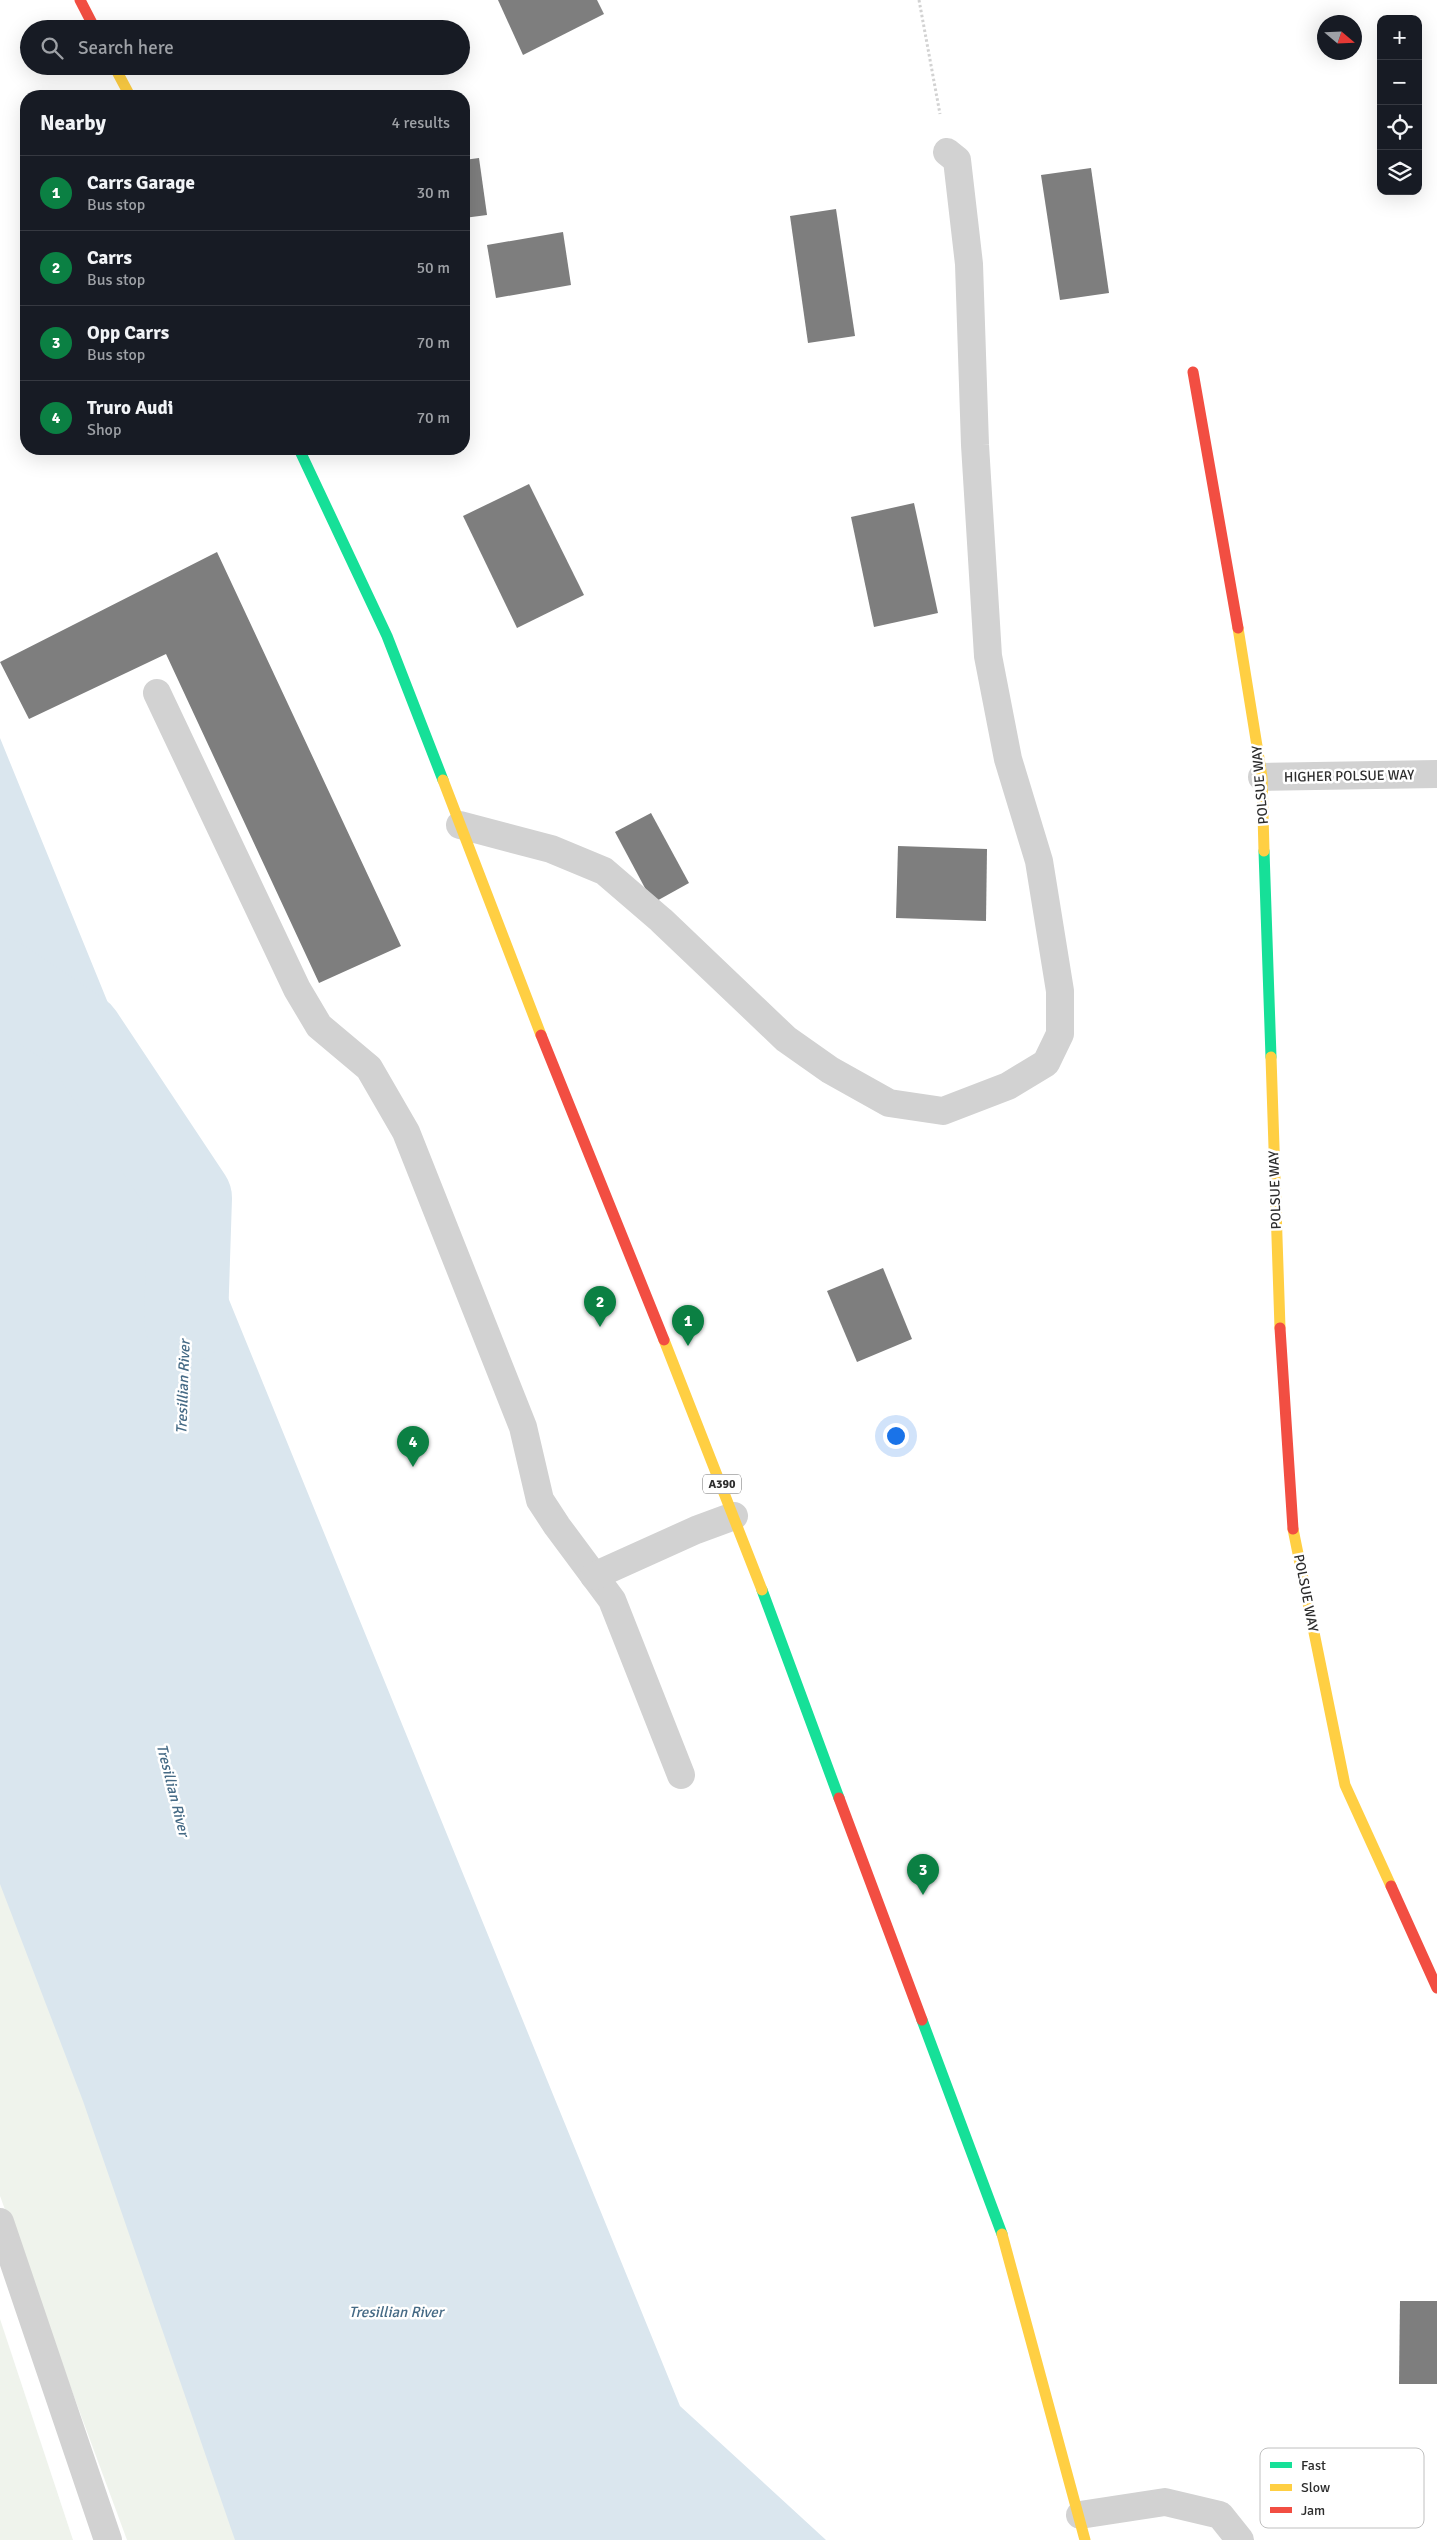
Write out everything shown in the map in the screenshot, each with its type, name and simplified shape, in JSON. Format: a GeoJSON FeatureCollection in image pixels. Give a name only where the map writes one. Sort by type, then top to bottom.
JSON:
{"type":"FeatureCollection","features":[{"type":"Feature","properties":{"kind":"main road"},"geometry":{"type":"LineString","coordinates":[[80,0],[90,20]]}},
{"type":"Feature","properties":{"kind":"main road"},"geometry":{"type":"LineString","coordinates":[[119,75],[127,90]]}},
{"type":"Feature","properties":{"kind":"main road","name":"POLSUE WAY"},"geometry":{"type":"LineString","coordinates":[[1193,372],[1224,540],[1262,777],[1277,1267],[1291,1519],[1345,1785],[1437,1988]]}},
{"type":"Feature","properties":{"kind":"main road","name":"A390"},"geometry":{"type":"LineString","coordinates":[[303,455],[387,636],[734,1516],[1007,2247],[1082,2528]]}},
{"type":"Feature","properties":{"kind":"street"},"geometry":{"type":"LineString","coordinates":[[460,825],[551,848],[604,871],[661,920],[786,1039],[830,1070],[888,1103],[943,1111],[1008,1086],[1046,1063],[1060,1034],[1060,991],[1039,861],[1008,760],[988,656],[976,454],[969,264],[957,160],[947,152]]}},
{"type":"Feature","properties":{"kind":"street"},"geometry":{"type":"LineString","coordinates":[[157,693],[297,989],[319,1026],[369,1068],[406,1132],[522,1427],[540,1500],[612,1600],[681,1775]]}},
{"type":"Feature","properties":{"kind":"street","name":"HIGHER POLSUE WAY"},"geometry":{"type":"LineString","coordinates":[[1262,777],[1437,774]]}},
{"type":"Feature","properties":{"kind":"street"},"geometry":{"type":"LineString","coordinates":[[594,1576],[696,1530],[734,1516]]}},
{"type":"Feature","properties":{"kind":"street"},"geometry":{"type":"LineString","coordinates":[[0,2222],[108,2540]]}},
{"type":"Feature","properties":{"kind":"street"},"geometry":{"type":"LineString","coordinates":[[1082,2528],[1165,2502],[1220,2515],[1240,2540]]}},
{"type":"Feature","properties":{"kind":"path"},"geometry":{"type":"LineString","coordinates":[[919,0],[947,152]]}},
{"type":"Feature","properties":{"kind":"shaded area"},"geometry":{"type":"Polygon","coordinates":[[[0,1034],[306,2540],[127,2540],[0,2196],[0,1034]]]}},
{"type":"Feature","properties":{"kind":"shaded area"},"geometry":{"type":"Polygon","coordinates":[[[0,2319],[73,2540],[0,2540],[0,2319]]]}},
{"type":"Feature","properties":{"kind":"water","name":"Tresillian River"},"geometry":{"type":"Polygon","coordinates":[[[0,738],[680,2406],[826,2540],[235,2540],[83,2101],[0,1884],[0,738]]]}},
{"type":"Feature","properties":{"kind":"building"},"geometry":{"type":"Polygon","coordinates":[[[498,0],[597,0],[604,14],[523,55],[498,0]]]}},
{"type":"Feature","properties":{"kind":"building"},"geometry":{"type":"Polygon","coordinates":[[[479,158],[487,215],[470,217],[470,159],[479,158]]]}},
{"type":"Feature","properties":{"kind":"building"},"geometry":{"type":"Polygon","coordinates":[[[1091,168],[1109,293],[1060,300],[1041,175],[1091,168]]]}},
{"type":"Feature","properties":{"kind":"building"},"geometry":{"type":"Polygon","coordinates":[[[836,209],[855,336],[808,343],[790,216],[836,209]]]}},
{"type":"Feature","properties":{"kind":"building"},"geometry":{"type":"Polygon","coordinates":[[[563,232],[571,285],[496,298],[487,245],[563,232]]]}},
{"type":"Feature","properties":{"kind":"building"},"geometry":{"type":"Polygon","coordinates":[[[529,484],[584,595],[517,628],[463,516],[529,484]]]}},
{"type":"Feature","properties":{"kind":"building"},"geometry":{"type":"Polygon","coordinates":[[[914,503],[938,613],[874,627],[851,517],[914,503]]]}},
{"type":"Feature","properties":{"kind":"building"},"geometry":{"type":"Polygon","coordinates":[[[217,552],[401,946],[319,983],[166,654],[29,719],[0,662],[217,552]]]}},
{"type":"Feature","properties":{"kind":"building"},"geometry":{"type":"Polygon","coordinates":[[[651,813],[689,883],[653,903],[615,832],[651,813]]]}},
{"type":"Feature","properties":{"kind":"building"},"geometry":{"type":"Polygon","coordinates":[[[898,846],[987,849],[986,921],[896,918],[898,846]]]}},
{"type":"Feature","properties":{"kind":"building"},"geometry":{"type":"Polygon","coordinates":[[[883,1268],[912,1339],[857,1362],[827,1291],[883,1268]]]}},
{"type":"Feature","properties":{"kind":"building"},"geometry":{"type":"Polygon","coordinates":[[[1400,2301],[1437,2301],[1437,2384],[1399,2384],[1400,2301]]]}},
{"type":"Feature","properties":{"kind":"waterway","name":"Tresillian River"},"geometry":{"type":"LineString","coordinates":[[0,980],[81,1034],[190,1198],[186,1321]]}},
{"type":"Feature","properties":{"kind":"traffic: fast"},"geometry":{"type":"LineString","coordinates":[[302,455],[387,636],[443,780]]}},
{"type":"Feature","properties":{"kind":"traffic: fast"},"geometry":{"type":"LineString","coordinates":[[1264,851],[1271,1057]]}},
{"type":"Feature","properties":{"kind":"traffic: fast"},"geometry":{"type":"LineString","coordinates":[[762,1590],[839,1798]]}},
{"type":"Feature","properties":{"kind":"traffic: fast"},"geometry":{"type":"LineString","coordinates":[[922,2020],[1002,2234]]}},
{"type":"Feature","properties":{"kind":"traffic: slow"},"geometry":{"type":"LineString","coordinates":[[119,75],[127,90]]}},
{"type":"Feature","properties":{"kind":"traffic: slow"},"geometry":{"type":"LineString","coordinates":[[1238,628],[1262,777],[1264,851]]}},
{"type":"Feature","properties":{"kind":"traffic: slow"},"geometry":{"type":"LineString","coordinates":[[443,780],[541,1035]]}},
{"type":"Feature","properties":{"kind":"traffic: slow"},"geometry":{"type":"LineString","coordinates":[[1271,1057],[1280,1328]]}},
{"type":"Feature","properties":{"kind":"traffic: slow"},"geometry":{"type":"LineString","coordinates":[[664,1340],[762,1590]]}},
{"type":"Feature","properties":{"kind":"traffic: slow"},"geometry":{"type":"LineString","coordinates":[[1293,1529],[1345,1785],[1391,1886]]}},
{"type":"Feature","properties":{"kind":"traffic: slow"},"geometry":{"type":"LineString","coordinates":[[1002,2234],[1085,2540]]}},
{"type":"Feature","properties":{"kind":"traffic: jam"},"geometry":{"type":"LineString","coordinates":[[80,0],[90,20]]}},
{"type":"Feature","properties":{"kind":"traffic: jam"},"geometry":{"type":"LineString","coordinates":[[1193,372],[1238,628]]}},
{"type":"Feature","properties":{"kind":"traffic: jam"},"geometry":{"type":"LineString","coordinates":[[541,1035],[664,1340]]}},
{"type":"Feature","properties":{"kind":"traffic: jam"},"geometry":{"type":"LineString","coordinates":[[1280,1328],[1293,1529]]}},
{"type":"Feature","properties":{"kind":"traffic: jam"},"geometry":{"type":"LineString","coordinates":[[839,1798],[922,2020]]}},
{"type":"Feature","properties":{"kind":"traffic: jam"},"geometry":{"type":"LineString","coordinates":[[1391,1886],[1437,1988]]}},
{"type":"Feature","properties":{"kind":"place","name":"Carrs"},"geometry":{"type":"Point","coordinates":[600,1327]}},
{"type":"Feature","properties":{"kind":"place","name":"Carrs Garage"},"geometry":{"type":"Point","coordinates":[688,1346]}},
{"type":"Feature","properties":{"kind":"place","name":"Truro Audi"},"geometry":{"type":"Point","coordinates":[413,1467]}},
{"type":"Feature","properties":{"kind":"place","name":"Opp Carrs"},"geometry":{"type":"Point","coordinates":[923,1895]}}]}
